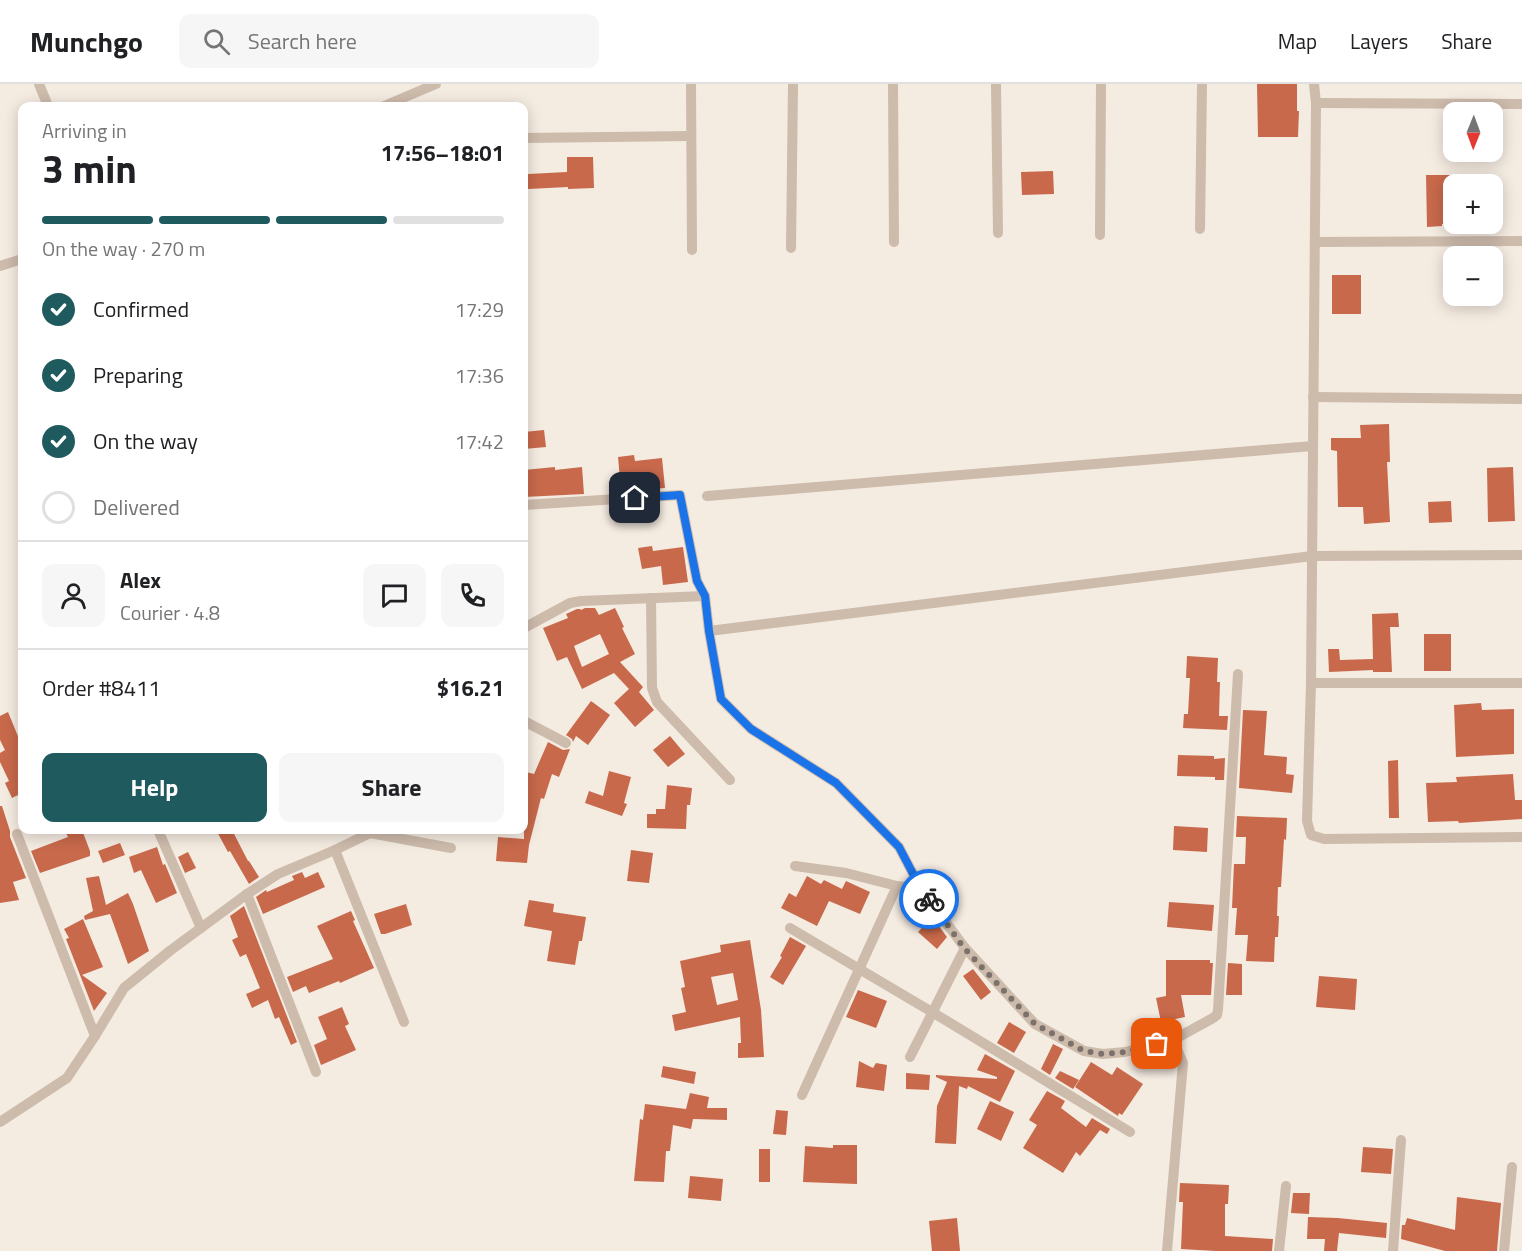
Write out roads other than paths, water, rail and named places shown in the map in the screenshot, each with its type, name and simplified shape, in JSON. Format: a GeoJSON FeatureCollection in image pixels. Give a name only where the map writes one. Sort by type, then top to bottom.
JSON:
{"type":"FeatureCollection","features":[{"type":"Feature","properties":{"kind":"street"},"geometry":{"type":"LineString","coordinates":[[39,84],[46,102]]}},
{"type":"Feature","properties":{"kind":"street"},"geometry":{"type":"LineString","coordinates":[[393,102],[436,84]]}},
{"type":"Feature","properties":{"kind":"street"},"geometry":{"type":"LineString","coordinates":[[691,84],[692,249]]}},
{"type":"Feature","properties":{"kind":"street"},"geometry":{"type":"LineString","coordinates":[[791,248],[793,84]]}},
{"type":"Feature","properties":{"kind":"street"},"geometry":{"type":"LineString","coordinates":[[893,84],[894,242]]}},
{"type":"Feature","properties":{"kind":"street"},"geometry":{"type":"LineString","coordinates":[[996,84],[998,233]]}},
{"type":"Feature","properties":{"kind":"street"},"geometry":{"type":"LineString","coordinates":[[1100,235],[1101,84]]}},
{"type":"Feature","properties":{"kind":"street"},"geometry":{"type":"LineString","coordinates":[[1200,229],[1202,84]]}},
{"type":"Feature","properties":{"kind":"street"},"geometry":{"type":"LineString","coordinates":[[1314,84],[1316,103],[1311,683],[1307,821],[1311,836],[1324,839],[1522,837]]}},
{"type":"Feature","properties":{"kind":"street"},"geometry":{"type":"LineString","coordinates":[[1316,103],[1522,104]]}},
{"type":"Feature","properties":{"kind":"street"},"geometry":{"type":"LineString","coordinates":[[528,138],[691,136]]}},
{"type":"Feature","properties":{"kind":"street"},"geometry":{"type":"LineString","coordinates":[[1314,242],[1522,241]]}},
{"type":"Feature","properties":{"kind":"street"},"geometry":{"type":"LineString","coordinates":[[0,266],[18,260]]}},
{"type":"Feature","properties":{"kind":"street"},"geometry":{"type":"LineString","coordinates":[[1313,396],[1522,399]]}},
{"type":"Feature","properties":{"kind":"street"},"geometry":{"type":"LineString","coordinates":[[707,495],[1313,446]]}},
{"type":"Feature","properties":{"kind":"street"},"geometry":{"type":"LineString","coordinates":[[528,505],[680,495],[697,581],[705,596],[721,699],[751,729],[836,783],[899,847],[921,889],[964,948],[1035,1024],[1084,1051],[1103,1054],[1125,1052],[1173,1040],[1217,1015],[1238,674]]}},
{"type":"Feature","properties":{"kind":"street"},"geometry":{"type":"LineString","coordinates":[[709,631],[1312,556],[1522,555]]}},
{"type":"Feature","properties":{"kind":"street"},"geometry":{"type":"LineString","coordinates":[[528,626],[570,603],[581,601],[705,596]]}},
{"type":"Feature","properties":{"kind":"street"},"geometry":{"type":"LineString","coordinates":[[651,598],[652,688],[657,702],[730,780]]}},
{"type":"Feature","properties":{"kind":"street"},"geometry":{"type":"LineString","coordinates":[[1311,683],[1522,683]]}},
{"type":"Feature","properties":{"kind":"street"},"geometry":{"type":"LineString","coordinates":[[528,723],[566,743]]}},
{"type":"Feature","properties":{"kind":"street"},"geometry":{"type":"LineString","coordinates":[[17,834],[95,1036]]}},
{"type":"Feature","properties":{"kind":"street"},"geometry":{"type":"LineString","coordinates":[[160,834],[201,928]]}},
{"type":"Feature","properties":{"kind":"street"},"geometry":{"type":"LineString","coordinates":[[0,1122],[67,1078],[124,988],[171,950],[278,874],[335,850],[364,834]]}},
{"type":"Feature","properties":{"kind":"street"},"geometry":{"type":"LineString","coordinates":[[384,834],[451,848]]}},
{"type":"Feature","properties":{"kind":"street"},"geometry":{"type":"LineString","coordinates":[[335,850],[404,1022]]}},
{"type":"Feature","properties":{"kind":"street"},"geometry":{"type":"LineString","coordinates":[[795,866],[846,873],[897,886],[921,889]]}},
{"type":"Feature","properties":{"kind":"street"},"geometry":{"type":"LineString","coordinates":[[802,1095],[897,886]]}},
{"type":"Feature","properties":{"kind":"street"},"geometry":{"type":"LineString","coordinates":[[247,894],[316,1072]]}},
{"type":"Feature","properties":{"kind":"street"},"geometry":{"type":"LineString","coordinates":[[790,928],[1130,1132]]}},
{"type":"Feature","properties":{"kind":"street"},"geometry":{"type":"LineString","coordinates":[[910,1057],[964,948]]}},
{"type":"Feature","properties":{"kind":"street"},"geometry":{"type":"LineString","coordinates":[[1167,1251],[1183,1063],[1173,1040]]}},
{"type":"Feature","properties":{"kind":"street"},"geometry":{"type":"LineString","coordinates":[[1393,1251],[1401,1140]]}},
{"type":"Feature","properties":{"kind":"street"},"geometry":{"type":"LineString","coordinates":[[1504,1251],[1512,1167]]}},
{"type":"Feature","properties":{"kind":"street"},"geometry":{"type":"LineString","coordinates":[[1279,1251],[1286,1186]]}}]}
